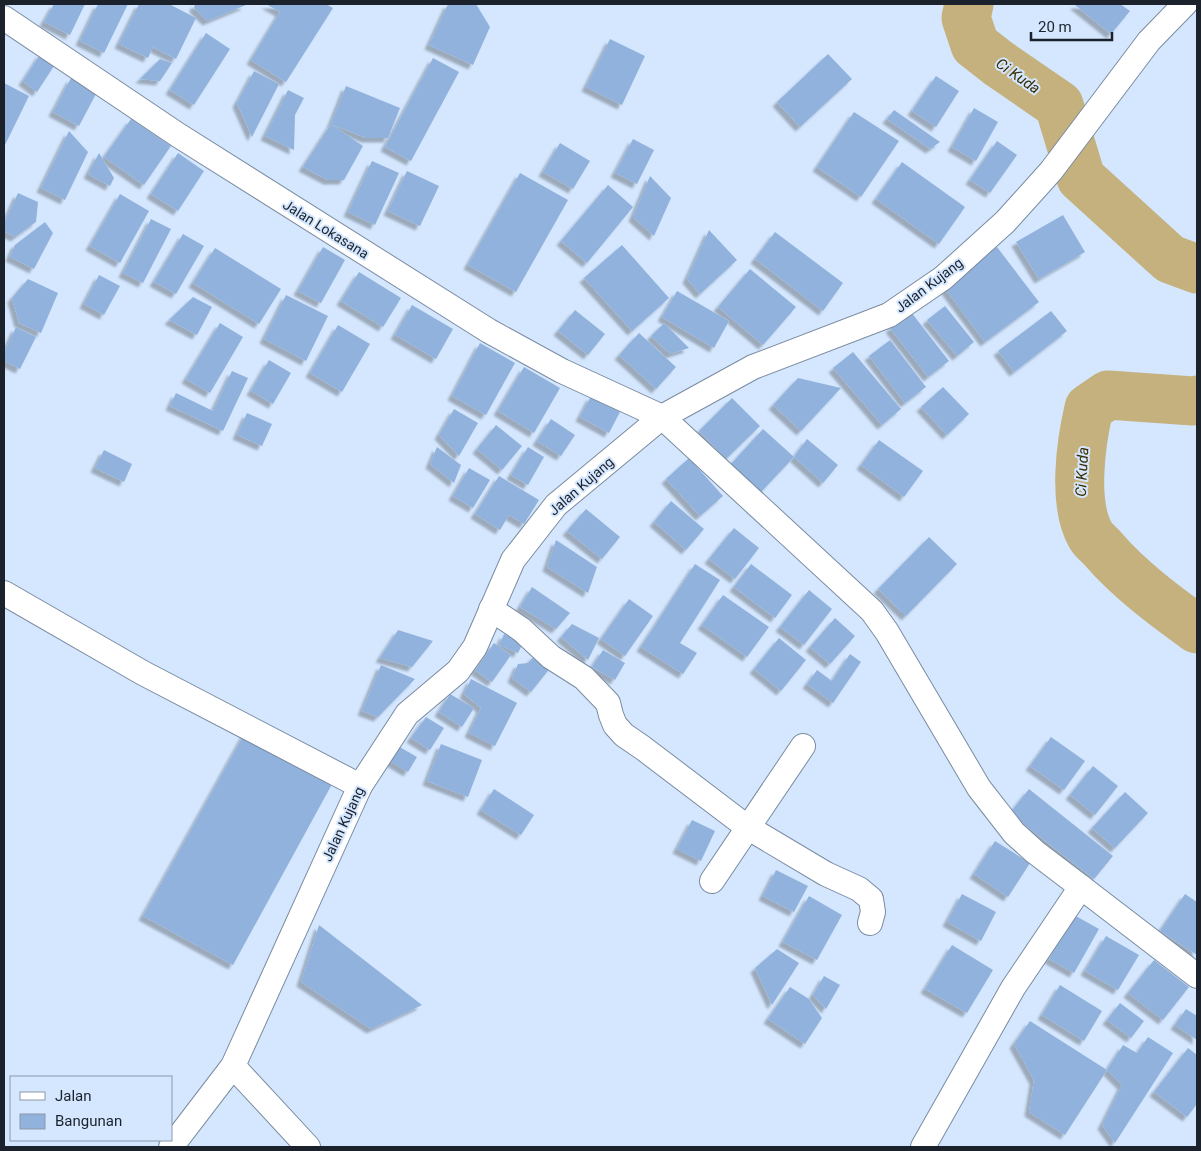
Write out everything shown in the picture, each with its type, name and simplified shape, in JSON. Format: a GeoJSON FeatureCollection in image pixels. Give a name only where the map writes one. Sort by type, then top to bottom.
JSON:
{"type":"FeatureCollection","features":[{"type":"Feature","properties":{"kind":"street","name":"Jalan Kujang"},"geometry":{"type":"LineString","coordinates":[[171,1147],[233,1066],[360,786],[408,714],[458,671],[475,647],[513,560],[556,505],[662,418],[754,367],[888,315],[943,278],[1006,222],[1051,171],[1149,41],[1186,4]]}},
{"type":"Feature","properties":{"kind":"street","name":"Jalan Lokasana"},"geometry":{"type":"LineString","coordinates":[[4,18],[178,135],[488,331],[562,371],[662,418],[872,611],[887,632],[979,788],[1014,833],[1080,888],[1197,976]]}},
{"type":"Feature","properties":{"kind":"street"},"geometry":{"type":"LineString","coordinates":[[4,593],[143,673],[360,786]]}},
{"type":"Feature","properties":{"kind":"street"},"geometry":{"type":"LineString","coordinates":[[492,609],[522,630],[551,657],[584,678],[608,703],[615,725],[624,735],[747,827],[826,874],[859,889],[872,899],[873,912],[870,923]]}},
{"type":"Feature","properties":{"kind":"street"},"geometry":{"type":"LineString","coordinates":[[712,881],[803,746]]}},
{"type":"Feature","properties":{"kind":"street"},"geometry":{"type":"LineString","coordinates":[[923,1147],[1013,988],[1080,888]]}},
{"type":"Feature","properties":{"kind":"street"},"geometry":{"type":"LineString","coordinates":[[233,1066],[308,1147]]}},
{"type":"Feature","properties":{"kind":"building"},"geometry":{"type":"Polygon","coordinates":[[[54,4],[85,4],[70,35],[44,22],[54,4]]]}},
{"type":"Feature","properties":{"kind":"building"},"geometry":{"type":"Polygon","coordinates":[[[98,4],[128,4],[104,53],[80,41],[98,4]]]}},
{"type":"Feature","properties":{"kind":"building"},"geometry":{"type":"Polygon","coordinates":[[[139,4],[169,4],[196,18],[176,59],[153,47],[148,58],[119,44],[139,4]]]}},
{"type":"Feature","properties":{"kind":"building"},"geometry":{"type":"Polygon","coordinates":[[[195,4],[246,5],[207,21],[194,8],[195,4]]]}},
{"type":"Feature","properties":{"kind":"building"},"geometry":{"type":"Polygon","coordinates":[[[266,4],[326,4],[333,8],[286,82],[251,60],[280,12],[266,4]]]}},
{"type":"Feature","properties":{"kind":"building"},"geometry":{"type":"Polygon","coordinates":[[[448,4],[476,4],[490,27],[473,65],[429,45],[448,4]]]}},
{"type":"Feature","properties":{"kind":"building"},"geometry":{"type":"Polygon","coordinates":[[[1076,4],[1120,4],[1130,11],[1111,34],[1076,4]]]}},
{"type":"Feature","properties":{"kind":"building"},"geometry":{"type":"Polygon","coordinates":[[[206,33],[230,49],[194,105],[170,90],[206,33]]]}},
{"type":"Feature","properties":{"kind":"building"},"geometry":{"type":"Polygon","coordinates":[[[610,39],[645,56],[622,105],[586,87],[610,39]]]}},
{"type":"Feature","properties":{"kind":"building"},"geometry":{"type":"Polygon","coordinates":[[[41,53],[54,66],[37,92],[23,81],[41,53]]]}},
{"type":"Feature","properties":{"kind":"building"},"geometry":{"type":"Polygon","coordinates":[[[828,54],[852,79],[800,127],[777,102],[828,54]]]}},
{"type":"Feature","properties":{"kind":"building"},"geometry":{"type":"Polygon","coordinates":[[[433,58],[459,72],[411,161],[385,147],[433,58]]]}},
{"type":"Feature","properties":{"kind":"building"},"geometry":{"type":"Polygon","coordinates":[[[160,59],[172,63],[160,81],[140,79],[160,59]]]}},
{"type":"Feature","properties":{"kind":"building"},"geometry":{"type":"Polygon","coordinates":[[[254,71],[279,84],[252,137],[237,103],[254,71]]]}},
{"type":"Feature","properties":{"kind":"building"},"geometry":{"type":"Polygon","coordinates":[[[936,76],[959,91],[936,127],[912,111],[936,76]]]}},
{"type":"Feature","properties":{"kind":"building"},"geometry":{"type":"Polygon","coordinates":[[[71,78],[97,92],[79,126],[53,112],[71,78]]]}},
{"type":"Feature","properties":{"kind":"building"},"geometry":{"type":"Polygon","coordinates":[[[4,83],[29,96],[4,147],[4,83]]]}},
{"type":"Feature","properties":{"kind":"building"},"geometry":{"type":"Polygon","coordinates":[[[346,86],[400,108],[388,138],[366,138],[331,124],[346,86]]]}},
{"type":"Feature","properties":{"kind":"building"},"geometry":{"type":"Polygon","coordinates":[[[288,90],[304,98],[295,115],[294,150],[265,136],[288,90]]]}},
{"type":"Feature","properties":{"kind":"building"},"geometry":{"type":"Polygon","coordinates":[[[974,108],[998,122],[976,161],[952,147],[974,108]]]}},
{"type":"Feature","properties":{"kind":"building"},"geometry":{"type":"Polygon","coordinates":[[[894,110],[940,142],[930,149],[887,119],[894,110]]]}},
{"type":"Feature","properties":{"kind":"building"},"geometry":{"type":"Polygon","coordinates":[[[854,112],[899,141],[861,197],[817,167],[854,112]]]}},
{"type":"Feature","properties":{"kind":"building"},"geometry":{"type":"Polygon","coordinates":[[[131,119],[171,146],[144,185],[104,157],[131,119]]]}},
{"type":"Feature","properties":{"kind":"building"},"geometry":{"type":"Polygon","coordinates":[[[331,124],[363,146],[344,180],[328,180],[303,167],[331,124]]]}},
{"type":"Feature","properties":{"kind":"building"},"geometry":{"type":"Polygon","coordinates":[[[69,131],[88,152],[65,200],[41,188],[69,131]]]}},
{"type":"Feature","properties":{"kind":"building"},"geometry":{"type":"Polygon","coordinates":[[[633,139],[654,150],[637,184],[615,173],[633,139]]]}},
{"type":"Feature","properties":{"kind":"building"},"geometry":{"type":"Polygon","coordinates":[[[997,141],[1017,155],[990,193],[970,180],[997,141]]]}},
{"type":"Feature","properties":{"kind":"building"},"geometry":{"type":"Polygon","coordinates":[[[560,143],[590,161],[573,189],[543,172],[560,143]]]}},
{"type":"Feature","properties":{"kind":"building"},"geometry":{"type":"Polygon","coordinates":[[[99,153],[114,178],[110,186],[88,174],[99,153]]]}},
{"type":"Feature","properties":{"kind":"building"},"geometry":{"type":"Polygon","coordinates":[[[178,153],[204,171],[178,211],[151,194],[178,153]]]}},
{"type":"Feature","properties":{"kind":"building"},"geometry":{"type":"Polygon","coordinates":[[[372,161],[399,173],[375,225],[348,212],[372,161]]]}},
{"type":"Feature","properties":{"kind":"building"},"geometry":{"type":"Polygon","coordinates":[[[902,162],[965,207],[939,244],[876,199],[902,162]]]}},
{"type":"Feature","properties":{"kind":"building"},"geometry":{"type":"Polygon","coordinates":[[[407,171],[439,186],[420,226],[388,211],[407,171]]]}},
{"type":"Feature","properties":{"kind":"building"},"geometry":{"type":"Polygon","coordinates":[[[520,173],[568,200],[516,292],[468,265],[520,173]]]}},
{"type":"Feature","properties":{"kind":"building"},"geometry":{"type":"Polygon","coordinates":[[[650,176],[671,198],[654,236],[633,217],[650,176]]]}},
{"type":"Feature","properties":{"kind":"building"},"geometry":{"type":"Polygon","coordinates":[[[608,185],[633,207],[587,263],[561,241],[608,185]]]}},
{"type":"Feature","properties":{"kind":"building"},"geometry":{"type":"Polygon","coordinates":[[[18,193],[38,202],[36,222],[15,237],[4,231],[4,224],[18,193]]]}},
{"type":"Feature","properties":{"kind":"building"},"geometry":{"type":"Polygon","coordinates":[[[120,194],[149,211],[120,263],[90,246],[120,194]]]}},
{"type":"Feature","properties":{"kind":"building"},"geometry":{"type":"Polygon","coordinates":[[[1063,215],[1085,252],[1039,279],[1016,242],[1063,215]]]}},
{"type":"Feature","properties":{"kind":"building"},"geometry":{"type":"Polygon","coordinates":[[[151,219],[171,229],[143,283],[123,273],[151,219]]]}},
{"type":"Feature","properties":{"kind":"building"},"geometry":{"type":"Polygon","coordinates":[[[45,222],[53,233],[34,269],[10,257],[15,245],[45,222]]]}},
{"type":"Feature","properties":{"kind":"building"},"geometry":{"type":"Polygon","coordinates":[[[709,230],[737,260],[700,294],[687,279],[709,230]]]}},
{"type":"Feature","properties":{"kind":"building"},"geometry":{"type":"Polygon","coordinates":[[[775,232],[843,283],[823,311],[755,259],[775,232]]]}},
{"type":"Feature","properties":{"kind":"building"},"geometry":{"type":"Polygon","coordinates":[[[183,234],[204,246],[176,294],[154,282],[183,234]]]}},
{"type":"Feature","properties":{"kind":"building"},"geometry":{"type":"Polygon","coordinates":[[[622,245],[669,298],[632,331],[584,278],[622,245]]]}},
{"type":"Feature","properties":{"kind":"building"},"geometry":{"type":"Polygon","coordinates":[[[323,247],[345,260],[321,303],[298,291],[323,247]]]}},
{"type":"Feature","properties":{"kind":"building"},"geometry":{"type":"Polygon","coordinates":[[[997,247],[1039,302],[985,342],[944,287],[997,247]]]}},
{"type":"Feature","properties":{"kind":"building"},"geometry":{"type":"Polygon","coordinates":[[[215,248],[281,289],[259,324],[193,283],[215,248]]]}},
{"type":"Feature","properties":{"kind":"building"},"geometry":{"type":"Polygon","coordinates":[[[750,269],[796,307],[763,345],[718,307],[750,269]]]}},
{"type":"Feature","properties":{"kind":"building"},"geometry":{"type":"Polygon","coordinates":[[[359,272],[401,298],[383,327],[341,301],[359,272]]]}},
{"type":"Feature","properties":{"kind":"building"},"geometry":{"type":"Polygon","coordinates":[[[99,275],[120,286],[104,315],[84,304],[99,275]]]}},
{"type":"Feature","properties":{"kind":"building"},"geometry":{"type":"Polygon","coordinates":[[[28,279],[58,293],[41,333],[19,323],[12,298],[28,279]]]}},
{"type":"Feature","properties":{"kind":"building"},"geometry":{"type":"Polygon","coordinates":[[[677,291],[729,321],[714,348],[662,317],[677,291]]]}},
{"type":"Feature","properties":{"kind":"building"},"geometry":{"type":"Polygon","coordinates":[[[286,295],[328,316],[306,361],[264,339],[286,295]]]}},
{"type":"Feature","properties":{"kind":"building"},"geometry":{"type":"Polygon","coordinates":[[[193,297],[212,307],[197,335],[169,320],[193,297]]]}},
{"type":"Feature","properties":{"kind":"building"},"geometry":{"type":"Polygon","coordinates":[[[412,305],[453,329],[436,359],[395,335],[412,305]]]}},
{"type":"Feature","properties":{"kind":"building"},"geometry":{"type":"Polygon","coordinates":[[[945,306],[974,342],[957,356],[927,320],[945,306]]]}},
{"type":"Feature","properties":{"kind":"building"},"geometry":{"type":"Polygon","coordinates":[[[575,310],[605,334],[588,355],[558,331],[575,310]]]}},
{"type":"Feature","properties":{"kind":"building"},"geometry":{"type":"Polygon","coordinates":[[[1051,311],[1067,331],[1014,372],[998,351],[1051,311]]]}},
{"type":"Feature","properties":{"kind":"building"},"geometry":{"type":"Polygon","coordinates":[[[911,312],[949,361],[928,377],[890,328],[911,312]]]}},
{"type":"Feature","properties":{"kind":"building"},"geometry":{"type":"Polygon","coordinates":[[[220,323],[243,337],[210,393],[186,379],[220,323]]]}},
{"type":"Feature","properties":{"kind":"building"},"geometry":{"type":"Polygon","coordinates":[[[664,323],[689,348],[670,354],[651,336],[664,323]]]}},
{"type":"Feature","properties":{"kind":"building"},"geometry":{"type":"Polygon","coordinates":[[[338,325],[370,344],[342,392],[310,373],[338,325]]]}},
{"type":"Feature","properties":{"kind":"building"},"geometry":{"type":"Polygon","coordinates":[[[16,327],[36,337],[20,369],[4,361],[4,353],[16,327]]]}},
{"type":"Feature","properties":{"kind":"building"},"geometry":{"type":"Polygon","coordinates":[[[639,333],[676,367],[656,389],[619,355],[639,333]]]}},
{"type":"Feature","properties":{"kind":"building"},"geometry":{"type":"Polygon","coordinates":[[[890,340],[926,387],[905,403],[869,356],[890,340]]]}},
{"type":"Feature","properties":{"kind":"building"},"geometry":{"type":"Polygon","coordinates":[[[480,343],[515,363],[486,415],[452,396],[480,343]]]}},
{"type":"Feature","properties":{"kind":"building"},"geometry":{"type":"Polygon","coordinates":[[[853,352],[901,409],[882,425],[833,368],[853,352]]]}},
{"type":"Feature","properties":{"kind":"building"},"geometry":{"type":"Polygon","coordinates":[[[269,360],[291,373],[273,404],[251,391],[269,360]]]}},
{"type":"Feature","properties":{"kind":"building"},"geometry":{"type":"Polygon","coordinates":[[[524,367],[560,388],[534,433],[498,411],[524,367]]]}},
{"type":"Feature","properties":{"kind":"building"},"geometry":{"type":"Polygon","coordinates":[[[232,371],[248,378],[223,431],[170,406],[176,393],[213,411],[232,371]]]}},
{"type":"Feature","properties":{"kind":"building"},"geometry":{"type":"Polygon","coordinates":[[[798,378],[841,388],[801,431],[773,405],[798,378]]]}},
{"type":"Feature","properties":{"kind":"building"},"geometry":{"type":"Polygon","coordinates":[[[943,387],[969,414],[947,435],[921,407],[943,387]]]}},
{"type":"Feature","properties":{"kind":"building"},"geometry":{"type":"Polygon","coordinates":[[[591,396],[620,412],[609,433],[580,417],[591,396]]]}},
{"type":"Feature","properties":{"kind":"building"},"geometry":{"type":"Polygon","coordinates":[[[732,398],[760,426],[726,459],[699,431],[732,398]]]}},
{"type":"Feature","properties":{"kind":"building"},"geometry":{"type":"Polygon","coordinates":[[[454,409],[478,423],[459,456],[439,435],[454,409]]]}},
{"type":"Feature","properties":{"kind":"building"},"geometry":{"type":"Polygon","coordinates":[[[247,413],[272,424],[262,446],[237,435],[247,413]]]}},
{"type":"Feature","properties":{"kind":"building"},"geometry":{"type":"Polygon","coordinates":[[[551,419],[575,435],[561,456],[537,441],[551,419]]]}},
{"type":"Feature","properties":{"kind":"building"},"geometry":{"type":"Polygon","coordinates":[[[496,425],[522,446],[502,470],[477,449],[496,425]]]}},
{"type":"Feature","properties":{"kind":"building"},"geometry":{"type":"Polygon","coordinates":[[[763,429],[794,457],[761,492],[731,464],[763,429]]]}},
{"type":"Feature","properties":{"kind":"building"},"geometry":{"type":"Polygon","coordinates":[[[807,439],[838,465],[823,483],[794,457],[807,439]]]}},
{"type":"Feature","properties":{"kind":"building"},"geometry":{"type":"Polygon","coordinates":[[[879,440],[923,471],[904,497],[861,465],[879,440]]]}},
{"type":"Feature","properties":{"kind":"building"},"geometry":{"type":"Polygon","coordinates":[[[437,447],[461,465],[454,483],[430,464],[437,447]]]}},
{"type":"Feature","properties":{"kind":"building"},"geometry":{"type":"Polygon","coordinates":[[[528,447],[544,457],[528,485],[511,475],[528,447]]]}},
{"type":"Feature","properties":{"kind":"building"},"geometry":{"type":"Polygon","coordinates":[[[104,450],[132,464],[124,482],[95,468],[104,450]]]}},
{"type":"Feature","properties":{"kind":"building"},"geometry":{"type":"Polygon","coordinates":[[[689,458],[723,496],[700,516],[666,479],[689,458]]]}},
{"type":"Feature","properties":{"kind":"building"},"geometry":{"type":"Polygon","coordinates":[[[469,468],[490,480],[473,508],[453,496],[469,468]]]}},
{"type":"Feature","properties":{"kind":"building"},"geometry":{"type":"Polygon","coordinates":[[[499,476],[539,500],[524,524],[509,515],[500,530],[475,514],[499,476]]]}},
{"type":"Feature","properties":{"kind":"building"},"geometry":{"type":"Polygon","coordinates":[[[671,501],[704,529],[686,550],[654,522],[671,501]]]}},
{"type":"Feature","properties":{"kind":"building"},"geometry":{"type":"Polygon","coordinates":[[[586,509],[620,537],[602,559],[567,531],[586,509]]]}},
{"type":"Feature","properties":{"kind":"building"},"geometry":{"type":"Polygon","coordinates":[[[734,528],[759,548],[735,579],[709,559],[734,528]]]}},
{"type":"Feature","properties":{"kind":"building"},"geometry":{"type":"Polygon","coordinates":[[[929,537],[957,564],[906,616],[878,589],[929,537]]]}},
{"type":"Feature","properties":{"kind":"building"},"geometry":{"type":"Polygon","coordinates":[[[556,540],[597,567],[588,593],[547,567],[556,540]]]}},
{"type":"Feature","properties":{"kind":"building"},"geometry":{"type":"Polygon","coordinates":[[[695,564],[720,580],[680,643],[697,653],[683,674],[641,647],[695,564]]]}},
{"type":"Feature","properties":{"kind":"building"},"geometry":{"type":"Polygon","coordinates":[[[751,564],[792,595],[775,618],[734,587],[751,564]]]}},
{"type":"Feature","properties":{"kind":"building"},"geometry":{"type":"Polygon","coordinates":[[[532,587],[570,613],[556,629],[520,607],[532,587]]]}},
{"type":"Feature","properties":{"kind":"building"},"geometry":{"type":"Polygon","coordinates":[[[809,590],[832,609],[804,645],[780,627],[809,590]]]}},
{"type":"Feature","properties":{"kind":"building"},"geometry":{"type":"Polygon","coordinates":[[[723,595],[769,627],[747,657],[702,625],[723,595]]]}},
{"type":"Feature","properties":{"kind":"building"},"geometry":{"type":"Polygon","coordinates":[[[629,599],[653,616],[625,656],[601,639],[629,599]]]}},
{"type":"Feature","properties":{"kind":"building"},"geometry":{"type":"Polygon","coordinates":[[[835,618],[855,636],[830,664],[810,647],[835,618]]]}},
{"type":"Feature","properties":{"kind":"building"},"geometry":{"type":"Polygon","coordinates":[[[572,624],[599,638],[588,660],[561,637],[572,624]]]}},
{"type":"Feature","properties":{"kind":"building"},"geometry":{"type":"Polygon","coordinates":[[[398,630],[433,641],[412,667],[380,658],[398,630]]]}},
{"type":"Feature","properties":{"kind":"building"},"geometry":{"type":"Polygon","coordinates":[[[504,634],[523,643],[518,653],[499,645],[504,634]]]}},
{"type":"Feature","properties":{"kind":"building"},"geometry":{"type":"Polygon","coordinates":[[[779,638],[806,660],[781,691],[754,669],[779,638]]]}},
{"type":"Feature","properties":{"kind":"building"},"geometry":{"type":"Polygon","coordinates":[[[494,643],[511,655],[492,682],[475,670],[494,643]]]}},
{"type":"Feature","properties":{"kind":"building"},"geometry":{"type":"Polygon","coordinates":[[[603,650],[625,663],[615,680],[592,667],[603,650]]]}},
{"type":"Feature","properties":{"kind":"building"},"geometry":{"type":"Polygon","coordinates":[[[850,654],[861,662],[833,703],[807,684],[817,670],[832,681],[850,654]]]}},
{"type":"Feature","properties":{"kind":"building"},"geometry":{"type":"Polygon","coordinates":[[[535,655],[551,667],[531,692],[512,678],[518,664],[528,663],[535,655]]]}},
{"type":"Feature","properties":{"kind":"building"},"geometry":{"type":"Polygon","coordinates":[[[381,665],[415,679],[378,717],[362,711],[381,665]]]}},
{"type":"Feature","properties":{"kind":"building"},"geometry":{"type":"Polygon","coordinates":[[[471,679],[517,703],[495,746],[469,733],[481,708],[464,694],[471,679]]]}},
{"type":"Feature","properties":{"kind":"building"},"geometry":{"type":"Polygon","coordinates":[[[450,694],[474,708],[462,727],[439,712],[450,694]]]}},
{"type":"Feature","properties":{"kind":"building"},"geometry":{"type":"Polygon","coordinates":[[[426,717],[444,728],[430,750],[411,738],[426,717]]]}},
{"type":"Feature","properties":{"kind":"building"},"geometry":{"type":"Polygon","coordinates":[[[245,733],[337,775],[233,965],[143,916],[245,733]]]}},
{"type":"Feature","properties":{"kind":"building"},"geometry":{"type":"Polygon","coordinates":[[[1051,737],[1085,761],[1064,790],[1030,766],[1051,737]]]}},
{"type":"Feature","properties":{"kind":"building"},"geometry":{"type":"Polygon","coordinates":[[[441,744],[482,760],[468,797],[427,781],[441,744]]]}},
{"type":"Feature","properties":{"kind":"building"},"geometry":{"type":"Polygon","coordinates":[[[398,746],[417,757],[408,772],[390,761],[398,746]]]}},
{"type":"Feature","properties":{"kind":"building"},"geometry":{"type":"Polygon","coordinates":[[[1093,766],[1118,786],[1095,815],[1070,795],[1093,766]]]}},
{"type":"Feature","properties":{"kind":"building"},"geometry":{"type":"Polygon","coordinates":[[[494,789],[534,815],[521,835],[481,810],[494,789]]]}},
{"type":"Feature","properties":{"kind":"building"},"geometry":{"type":"Polygon","coordinates":[[[1029,789],[1113,856],[1094,879],[1010,813],[1029,789]]]}},
{"type":"Feature","properties":{"kind":"building"},"geometry":{"type":"Polygon","coordinates":[[[1125,792],[1148,813],[1115,848],[1092,828],[1125,792]]]}},
{"type":"Feature","properties":{"kind":"building"},"geometry":{"type":"Polygon","coordinates":[[[692,820],[715,831],[701,861],[677,849],[692,820]]]}},
{"type":"Feature","properties":{"kind":"building"},"geometry":{"type":"Polygon","coordinates":[[[995,841],[1030,863],[1008,897],[974,874],[995,841]]]}},
{"type":"Feature","properties":{"kind":"building"},"geometry":{"type":"Polygon","coordinates":[[[776,870],[808,886],[794,912],[763,896],[776,870]]]}},
{"type":"Feature","properties":{"kind":"building"},"geometry":{"type":"Polygon","coordinates":[[[962,894],[996,912],[981,941],[947,922],[962,894]]]}},
{"type":"Feature","properties":{"kind":"building"},"geometry":{"type":"Polygon","coordinates":[[[1185,894],[1197,902],[1197,955],[1160,931],[1185,894]]]}},
{"type":"Feature","properties":{"kind":"building"},"geometry":{"type":"Polygon","coordinates":[[[809,896],[842,915],[817,960],[783,942],[809,896]]]}},
{"type":"Feature","properties":{"kind":"building"},"geometry":{"type":"Polygon","coordinates":[[[1074,915],[1099,929],[1074,973],[1049,959],[1074,915]]]}},
{"type":"Feature","properties":{"kind":"building"},"geometry":{"type":"Polygon","coordinates":[[[319,925],[422,1005],[371,1029],[301,982],[319,925]]]}},
{"type":"Feature","properties":{"kind":"building"},"geometry":{"type":"Polygon","coordinates":[[[1106,936],[1139,955],[1118,990],[1085,971],[1106,936]]]}},
{"type":"Feature","properties":{"kind":"building"},"geometry":{"type":"Polygon","coordinates":[[[952,945],[993,970],[967,1013],[925,989],[952,945]]]}},
{"type":"Feature","properties":{"kind":"building"},"geometry":{"type":"Polygon","coordinates":[[[777,949],[799,963],[772,1005],[755,968],[777,949]]]}},
{"type":"Feature","properties":{"kind":"building"},"geometry":{"type":"Polygon","coordinates":[[[1154,960],[1189,987],[1163,1020],[1128,993],[1154,960]]]}},
{"type":"Feature","properties":{"kind":"building"},"geometry":{"type":"Polygon","coordinates":[[[824,976],[840,985],[826,1009],[813,995],[824,976]]]}},
{"type":"Feature","properties":{"kind":"building"},"geometry":{"type":"Polygon","coordinates":[[[1060,985],[1102,1011],[1084,1041],[1042,1015],[1060,985]]]}},
{"type":"Feature","properties":{"kind":"building"},"geometry":{"type":"Polygon","coordinates":[[[790,987],[809,999],[822,1018],[805,1044],[768,1019],[790,987]]]}},
{"type":"Feature","properties":{"kind":"building"},"geometry":{"type":"Polygon","coordinates":[[[1120,1003],[1144,1021],[1131,1038],[1107,1020],[1120,1003]]]}},
{"type":"Feature","properties":{"kind":"building"},"geometry":{"type":"Polygon","coordinates":[[[1186,1009],[1197,1016],[1197,1040],[1175,1025],[1186,1009]]]}},
{"type":"Feature","properties":{"kind":"building"},"geometry":{"type":"Polygon","coordinates":[[[1030,1021],[1107,1070],[1065,1135],[1029,1112],[1034,1080],[1014,1044],[1030,1021]]]}},
{"type":"Feature","properties":{"kind":"building"},"geometry":{"type":"Polygon","coordinates":[[[1148,1037],[1173,1053],[1115,1143],[1102,1125],[1122,1085],[1107,1070],[1123,1045],[1137,1053],[1148,1037]]]}},
{"type":"Feature","properties":{"kind":"building"},"geometry":{"type":"Polygon","coordinates":[[[1188,1048],[1197,1055],[1197,1104],[1187,1117],[1154,1092],[1188,1048]]]}},
{"type":"Feature","properties":{"kind":"waterway","name":"Ci Kuda"},"geometry":{"type":"LineString","coordinates":[[969,4],[966,18],[975,45],[1059,105],[1081,178],[1170,259],[1197,269]]}},
{"type":"Feature","properties":{"kind":"waterway","name":"Ci Kuda"},"geometry":{"type":"LineString","coordinates":[[1197,400],[1108,395],[1089,408],[1083,438],[1080,473],[1082,507],[1085,523],[1092,538],[1136,582],[1197,629]]}}]}
